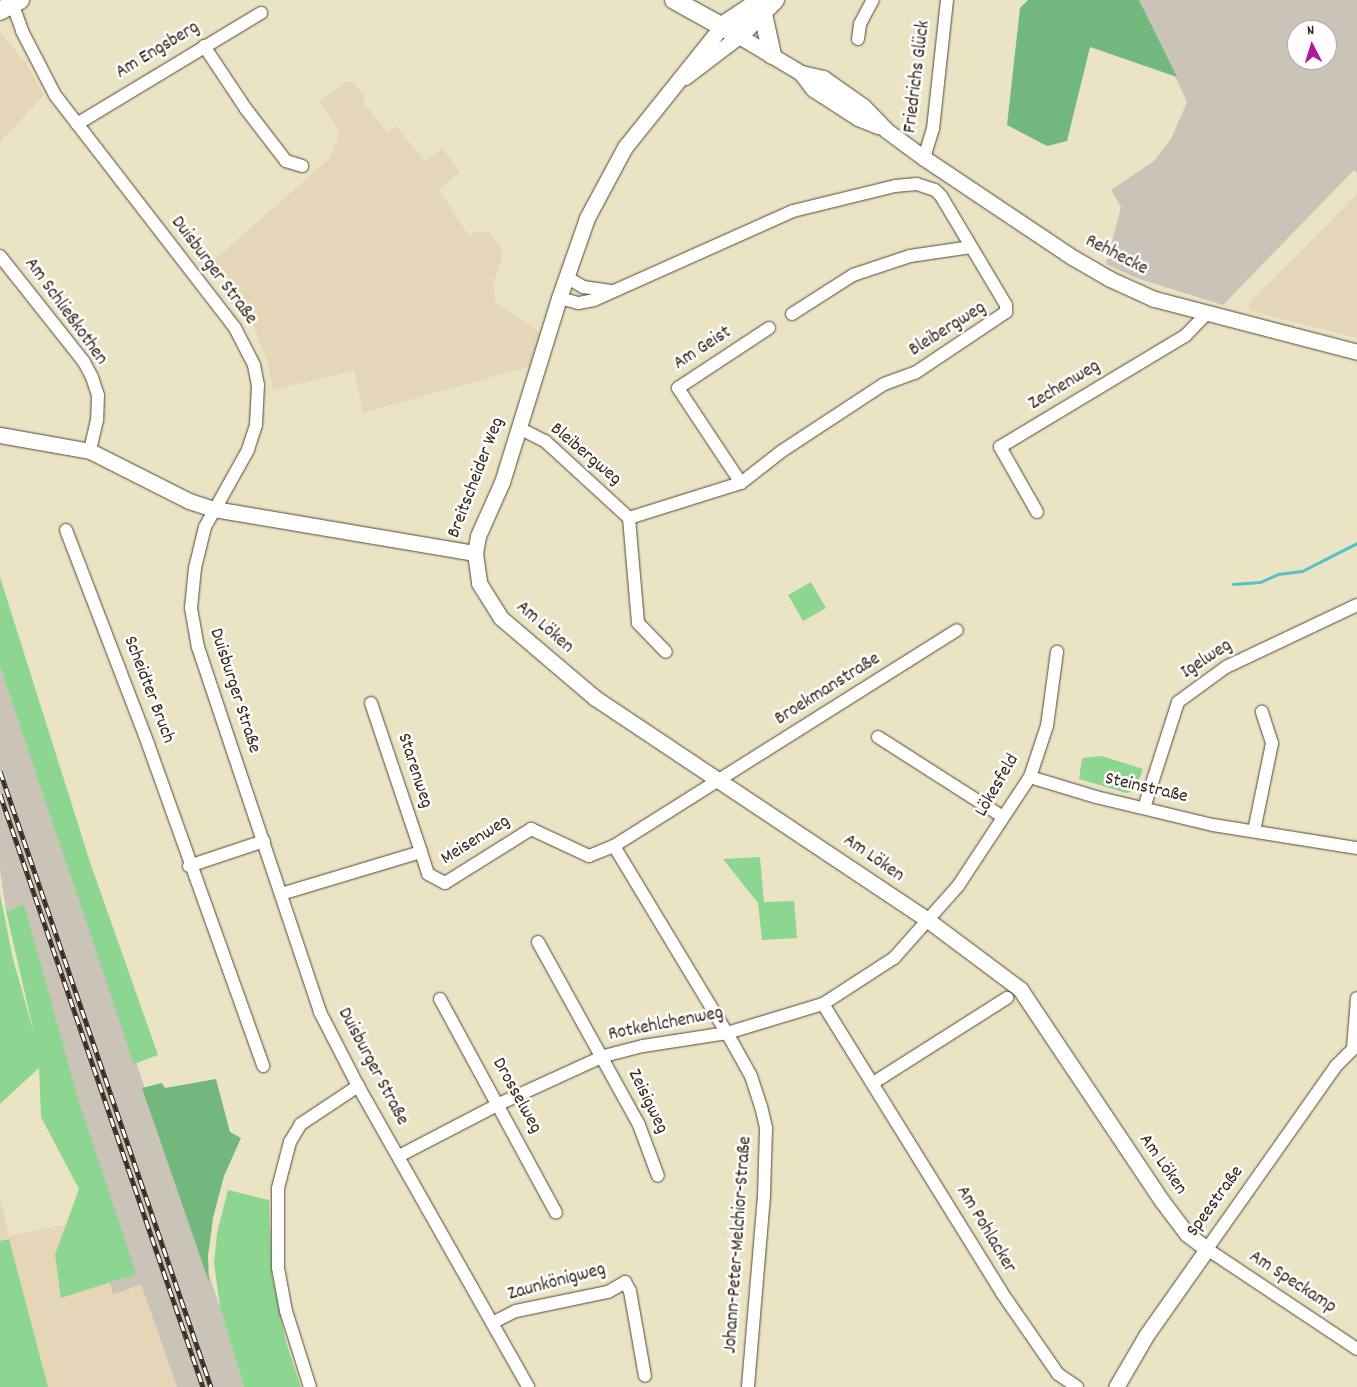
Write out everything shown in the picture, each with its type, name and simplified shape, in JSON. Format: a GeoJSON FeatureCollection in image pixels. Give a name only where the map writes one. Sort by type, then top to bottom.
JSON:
{"type":"FeatureCollection","features":[{"type":"Feature","properties":{"kind":"main road","name":"Rehhecke"},"geometry":{"type":"LineString","coordinates":[[674,0],[739,36]]}},
{"type":"Feature","properties":{"kind":"main road","name":"Breitscheider Weg"},"geometry":{"type":"LineString","coordinates":[[722,26],[775,0]]}},
{"type":"Feature","properties":{"kind":"main road","name":"Breitscheider Weg"},"geometry":{"type":"LineString","coordinates":[[739,36],[762,7]]}},
{"type":"Feature","properties":{"kind":"main road"},"geometry":{"type":"LineString","coordinates":[[762,7],[772,55]]}},
{"type":"Feature","properties":{"kind":"street"},"geometry":{"type":"LineString","coordinates":[[858,39],[863,17],[873,0]]}},
{"type":"Feature","properties":{"kind":"street","name":"Friedrichs Glück"},"geometry":{"type":"LineString","coordinates":[[924,158],[933,127],[947,0]]}},
{"type":"Feature","properties":{"kind":"street","name":"Duisburger Straße"},"geometry":{"type":"LineString","coordinates":[[11,4],[22,32],[49,84],[77,124],[235,328],[254,365],[258,385],[256,426],[248,450],[204,527],[191,594],[193,626],[320,1012],[358,1086],[528,1387]]}},
{"type":"Feature","properties":{"kind":"street","name":"Am Engsberg"},"geometry":{"type":"LineString","coordinates":[[77,124],[261,13]]}},
{"type":"Feature","properties":{"kind":"street","name":"Breitscheider Weg"},"geometry":{"type":"LineString","coordinates":[[0,436],[90,451],[190,502],[214,509],[475,553],[478,536],[502,482],[559,298],[588,218],[612,168],[674,85],[722,26]]}},
{"type":"Feature","properties":{"kind":"street","name":"Breitscheider Weg"},"geometry":{"type":"LineString","coordinates":[[674,85],[739,36]]}},
{"type":"Feature","properties":{"kind":"street","name":"Rehhecke"},"geometry":{"type":"LineString","coordinates":[[739,36],[801,73],[823,78],[863,106],[886,130],[924,158],[1072,257],[1110,279],[1154,299],[1357,352]]}},
{"type":"Feature","properties":{"kind":"street"},"geometry":{"type":"LineString","coordinates":[[204,46],[246,109],[286,161],[302,166]]}},
{"type":"Feature","properties":{"kind":"street","name":"Bleibergweg"},"geometry":{"type":"LineString","coordinates":[[519,428],[545,441],[629,518],[741,483],[782,451],[884,384],[915,373],[1002,318],[1006,305],[935,190],[906,184],[793,211],[594,300],[578,303],[559,298]]}},
{"type":"Feature","properties":{"kind":"street"},"geometry":{"type":"LineString","coordinates":[[792,314],[853,275],[910,256],[971,247]]}},
{"type":"Feature","properties":{"kind":"street","name":"Am Schließkothen"},"geometry":{"type":"LineString","coordinates":[[0,256],[84,362],[92,377],[98,403],[90,451]]}},
{"type":"Feature","properties":{"kind":"street"},"geometry":{"type":"LineString","coordinates":[[566,278],[583,287],[611,291]]}},
{"type":"Feature","properties":{"kind":"street","name":"Zechenweg"},"geometry":{"type":"LineString","coordinates":[[1037,512],[1000,447],[1185,336],[1207,312]]}},
{"type":"Feature","properties":{"kind":"street","name":"Am Geist"},"geometry":{"type":"LineString","coordinates":[[741,483],[678,388],[769,328]]}},
{"type":"Feature","properties":{"kind":"street"},"geometry":{"type":"LineString","coordinates":[[629,518],[638,623],[666,652]]}},
{"type":"Feature","properties":{"kind":"street","name":"Scheidter Bruch"},"geometry":{"type":"LineString","coordinates":[[66,530],[146,736],[190,866],[263,1066]]}},
{"type":"Feature","properties":{"kind":"street","name":"Am Löken"},"geometry":{"type":"LineString","coordinates":[[475,553],[479,583],[501,618],[595,698],[718,782],[777,817],[929,921],[1020,989],[1162,1201],[1187,1234],[1207,1249]]}},
{"type":"Feature","properties":{"kind":"street","name":"Igelweg"},"geometry":{"type":"LineString","coordinates":[[1144,808],[1178,702],[1226,667],[1357,605]]}},
{"type":"Feature","properties":{"kind":"street","name":"Broekmanstraße"},"geometry":{"type":"LineString","coordinates":[[718,782],[957,630]]}},
{"type":"Feature","properties":{"kind":"street","name":"Lökesfeld"},"geometry":{"type":"LineString","coordinates":[[929,921],[958,886],[1030,777],[1047,726],[1057,652]]}},
{"type":"Feature","properties":{"kind":"street","name":"Starenweg"},"geometry":{"type":"LineString","coordinates":[[371,703],[420,852]]}},
{"type":"Feature","properties":{"kind":"street"},"geometry":{"type":"LineString","coordinates":[[1254,831],[1272,743],[1262,712]]}},
{"type":"Feature","properties":{"kind":"street"},"geometry":{"type":"LineString","coordinates":[[878,737],[1003,817]]}},
{"type":"Feature","properties":{"kind":"street","name":"Steinstraße"},"geometry":{"type":"LineString","coordinates":[[1030,777],[1213,825],[1357,848]]}},
{"type":"Feature","properties":{"kind":"street","name":"Meisenweg"},"geometry":{"type":"LineString","coordinates":[[281,894],[420,852],[428,874],[445,882],[532,829],[589,856],[614,846],[718,782]]}},
{"type":"Feature","properties":{"kind":"street"},"geometry":{"type":"LineString","coordinates":[[190,866],[264,841]]}},
{"type":"Feature","properties":{"kind":"street","name":"Johann-Peter-Melchior-Straße"},"geometry":{"type":"LineString","coordinates":[[614,846],[751,1076],[766,1128],[764,1196],[748,1387]]}},
{"type":"Feature","properties":{"kind":"street","name":"Rotkehlchenweg"},"geometry":{"type":"LineString","coordinates":[[399,1156],[499,1104],[604,1056],[643,1046],[727,1033],[823,1004],[894,958],[929,921]]}},
{"type":"Feature","properties":{"kind":"street","name":"Zeisigweg"},"geometry":{"type":"LineString","coordinates":[[538,942],[604,1056],[646,1139],[658,1176]]}},
{"type":"Feature","properties":{"kind":"street"},"geometry":{"type":"LineString","coordinates":[[873,1083],[1007,998]]}},
{"type":"Feature","properties":{"kind":"street"},"geometry":{"type":"LineString","coordinates":[[1355,1046],[1357,998]]}},
{"type":"Feature","properties":{"kind":"street","name":"Drosselweg"},"geometry":{"type":"LineString","coordinates":[[440,999],[499,1104],[556,1213]]}},
{"type":"Feature","properties":{"kind":"street","name":"Am Pohlacker"},"geometry":{"type":"LineString","coordinates":[[823,1004],[1002,1293],[1058,1374],[1077,1387]]}},
{"type":"Feature","properties":{"kind":"street","name":"Speestraße"},"geometry":{"type":"LineString","coordinates":[[1116,1387],[1147,1334],[1355,1046]]}},
{"type":"Feature","properties":{"kind":"street"},"geometry":{"type":"LineString","coordinates":[[310,1387],[286,1311],[278,1268],[278,1188],[290,1142],[301,1124],[358,1086]]}},
{"type":"Feature","properties":{"kind":"street","name":"Am Speckamp"},"geometry":{"type":"LineString","coordinates":[[1207,1249],[1357,1349]]}},
{"type":"Feature","properties":{"kind":"street","name":"Zaunkönigweg"},"geometry":{"type":"LineString","coordinates":[[492,1322],[516,1311],[552,1305],[560,1300],[608,1292],[625,1282],[630,1291],[645,1376]]}},
{"type":"Feature","properties":{"kind":"shaded area"},"geometry":{"type":"Polygon","coordinates":[[[1139,0],[1357,0],[1357,173],[1354,170],[1223,305],[1136,278],[1106,264],[1121,207],[1111,190],[1154,161],[1171,139],[1187,102],[1139,0]]]}},
{"type":"Feature","properties":{"kind":"shaded area"},"geometry":{"type":"Polygon","coordinates":[[[0,32],[26,63],[44,95],[0,142],[0,32]]]}},
{"type":"Feature","properties":{"kind":"shaded area"},"geometry":{"type":"Polygon","coordinates":[[[347,81],[354,83],[366,98],[362,101],[388,133],[396,126],[425,161],[442,148],[460,172],[439,190],[469,236],[477,231],[489,232],[500,245],[503,255],[494,281],[495,302],[542,333],[530,366],[363,413],[354,370],[273,390],[267,361],[250,318],[222,283],[227,279],[213,261],[330,158],[338,138],[338,129],[319,101],[347,81]]]}},
{"type":"Feature","properties":{"kind":"shaded area"},"geometry":{"type":"Polygon","coordinates":[[[1357,194],[1357,338],[1250,311],[1248,305],[1357,194]]]}},
{"type":"Feature","properties":{"kind":"shaded area"},"geometry":{"type":"Polygon","coordinates":[[[0,666],[220,1307],[244,1387],[177,1387],[141,1284],[113,1295],[92,1219],[24,904],[6,911],[0,870],[0,666]]]}},
{"type":"Feature","properties":{"kind":"shaded area"},"geometry":{"type":"Polygon","coordinates":[[[0,1198],[9,1236],[92,1219],[113,1295],[141,1284],[177,1387],[0,1387],[0,1198]]]}},
{"type":"Feature","properties":{"kind":"green space"},"geometry":{"type":"Polygon","coordinates":[[[1028,0],[1139,0],[1177,77],[1090,47],[1067,141],[1047,146],[1007,125],[1020,8],[1028,0]]]}},
{"type":"Feature","properties":{"kind":"green space"},"geometry":{"type":"Polygon","coordinates":[[[0,577],[90,862],[158,1055],[134,1064],[0,666],[0,577]]]}},
{"type":"Feature","properties":{"kind":"green space"},"geometry":{"type":"Polygon","coordinates":[[[811,582],[826,608],[803,621],[788,595],[811,582]]]}},
{"type":"Feature","properties":{"kind":"green space"},"geometry":{"type":"Polygon","coordinates":[[[1102,756],[1143,769],[1135,791],[1126,793],[1079,779],[1082,758],[1102,756]]]}},
{"type":"Feature","properties":{"kind":"green space"},"geometry":{"type":"Polygon","coordinates":[[[760,857],[764,902],[794,901],[797,938],[762,940],[758,903],[723,859],[760,857]]]}},
{"type":"Feature","properties":{"kind":"green space"},"geometry":{"type":"Polygon","coordinates":[[[0,894],[13,959],[34,1033],[6,911],[24,904],[78,1099],[136,1274],[61,1298],[55,1255],[79,1189],[41,1117],[39,1068],[0,1104],[0,894]]]}},
{"type":"Feature","properties":{"kind":"green space"},"geometry":{"type":"Polygon","coordinates":[[[216,1079],[230,1132],[241,1138],[224,1176],[213,1218],[208,1256],[209,1282],[142,1088],[162,1083],[165,1088],[216,1079]]]}},
{"type":"Feature","properties":{"kind":"green space"},"geometry":{"type":"Polygon","coordinates":[[[228,1190],[269,1200],[272,1276],[286,1342],[301,1387],[244,1387],[220,1307],[214,1263],[217,1233],[228,1190]]]}},
{"type":"Feature","properties":{"kind":"green space"},"geometry":{"type":"Polygon","coordinates":[[[9,1239],[48,1387],[0,1387],[0,1241],[9,1239]]]}},
{"type":"Feature","properties":{"kind":"waterway"},"geometry":{"type":"LineString","coordinates":[[1233,584],[1260,582],[1278,574],[1302,571],[1357,543]]}},
{"type":"Feature","properties":{"kind":"railway"},"geometry":{"type":"LineString","coordinates":[[0,771],[211,1387]]}},
{"type":"Feature","properties":{"kind":"railway"},"geometry":{"type":"LineString","coordinates":[[0,794],[203,1387]]}}]}
